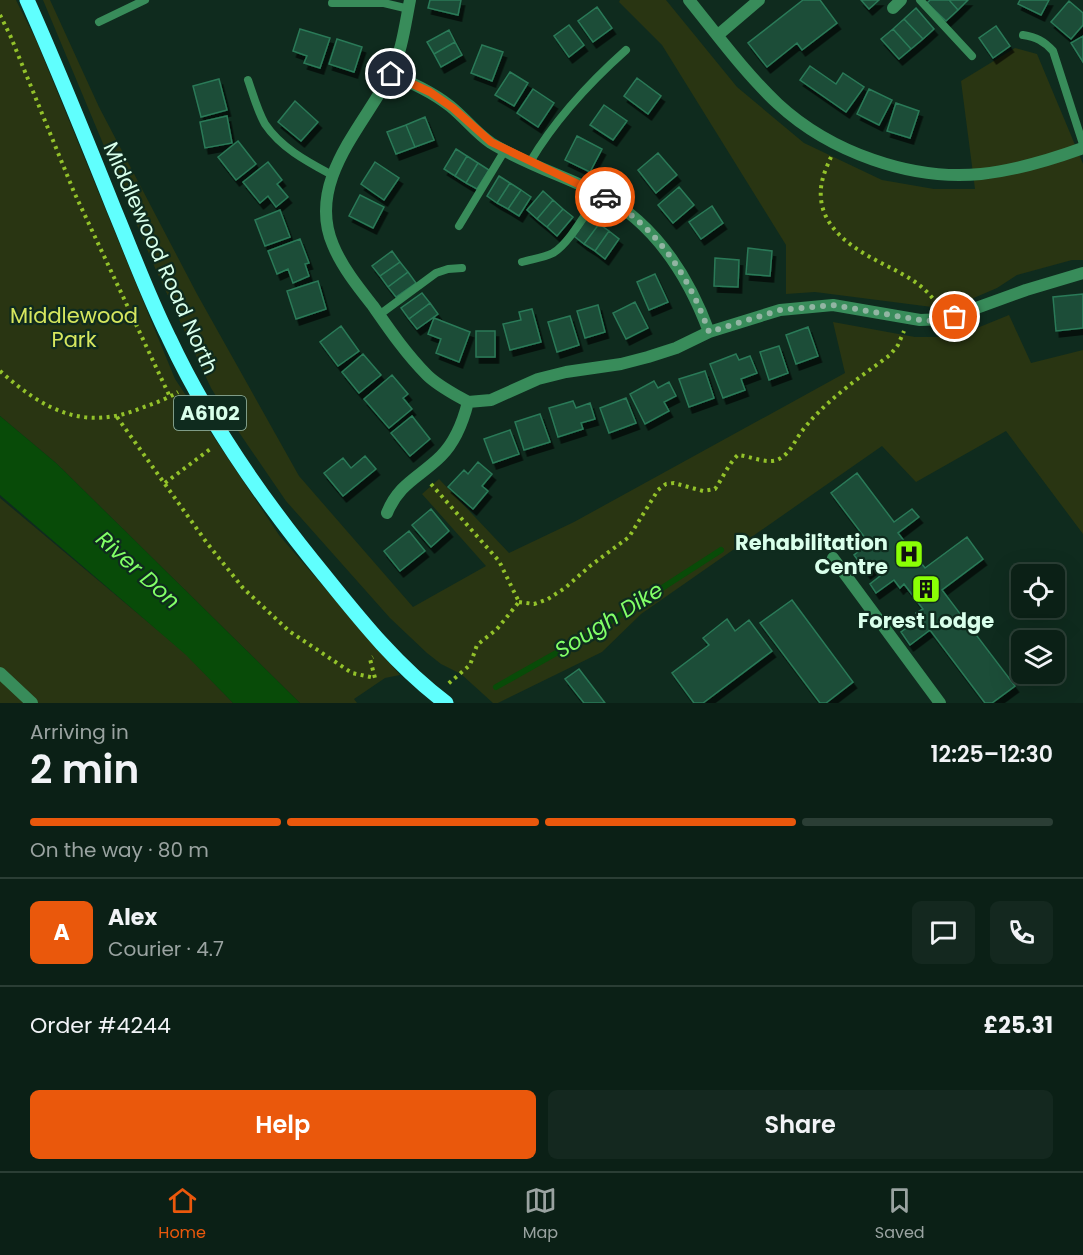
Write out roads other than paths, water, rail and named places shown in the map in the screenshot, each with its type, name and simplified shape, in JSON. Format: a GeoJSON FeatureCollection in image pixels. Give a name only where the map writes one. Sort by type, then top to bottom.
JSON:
{"type":"FeatureCollection","features":[{"type":"Feature","properties":{"kind":"main road","name":"Middlewood Road North"},"geometry":{"type":"LineString","coordinates":[[27,0],[58,69],[168,337],[192,384],[225,438],[295,540],[382,645],[417,680],[441,699]]}},
{"type":"Feature","properties":{"kind":"street"},"geometry":{"type":"LineString","coordinates":[[689,0],[739,63],[780,106],[836,144],[890,164],[923,172],[955,175],[981,174],[1019,168],[1083,148]]}},
{"type":"Feature","properties":{"kind":"street"},"geometry":{"type":"LineString","coordinates":[[718,35],[759,0]]}},
{"type":"Feature","properties":{"kind":"street"},"geometry":{"type":"LineString","coordinates":[[410,4],[391,74],[351,138],[332,175],[326,194],[327,224],[332,244],[342,262],[378,315],[427,375],[449,392],[468,402],[491,400],[548,377],[648,357],[676,348],[709,332],[780,310],[833,305],[910,319],[946,320],[1026,290],[1083,273]]}},
{"type":"Feature","properties":{"kind":"street"},"geometry":{"type":"LineString","coordinates":[[391,74],[430,92],[453,108],[491,142],[623,208],[648,229],[684,274],[709,332]]}},
{"type":"Feature","properties":{"kind":"street"},"geometry":{"type":"LineString","coordinates":[[387,513],[393,498],[402,487],[441,455],[455,438],[468,402]]}},
{"type":"Feature","properties":{"kind":"street"},"geometry":{"type":"LineString","coordinates":[[833,558],[940,703]]}},
{"type":"Feature","properties":{"kind":"street"},"geometry":{"type":"LineString","coordinates":[[0,674],[32,703]]}},
{"type":"Feature","properties":{"kind":"lane"},"geometry":{"type":"LineString","coordinates":[[99,22],[145,0]]}},
{"type":"Feature","properties":{"kind":"lane"},"geometry":{"type":"LineString","coordinates":[[920,0],[972,56]]}},
{"type":"Feature","properties":{"kind":"lane"},"geometry":{"type":"LineString","coordinates":[[332,3],[410,4]]}},
{"type":"Feature","properties":{"kind":"lane"},"geometry":{"type":"LineString","coordinates":[[1023,35],[1034,36],[1045,42],[1053,51],[1083,144]]}},
{"type":"Feature","properties":{"kind":"lane"},"geometry":{"type":"LineString","coordinates":[[530,162],[562,113],[601,72],[626,50]]}},
{"type":"Feature","properties":{"kind":"lane"},"geometry":{"type":"LineString","coordinates":[[248,80],[266,124],[282,143],[307,162],[332,175]]}},
{"type":"Feature","properties":{"kind":"lane"},"geometry":{"type":"LineString","coordinates":[[459,226],[506,150]]}},
{"type":"Feature","properties":{"kind":"lane"},"geometry":{"type":"LineString","coordinates":[[522,262],[542,258],[563,245],[599,194]]}},
{"type":"Feature","properties":{"kind":"lane"},"geometry":{"type":"LineString","coordinates":[[378,315],[436,273],[462,268]]}},
{"type":"Feature","properties":{"kind":"water","name":"River Don"},"geometry":{"type":"Polygon","coordinates":[[[0,416],[56,463],[300,703],[233,703],[186,655],[0,495],[0,416]]]}},
{"type":"Feature","properties":{"kind":"waterway","name":"Sough Dike"},"geometry":{"type":"LineString","coordinates":[[496,687],[597,630],[721,550]]}},
{"type":"Feature","properties":{"kind":"place","name":"Rehabilitation Centre"},"geometry":{"type":"Point","coordinates":[909,554]}},
{"type":"Feature","properties":{"kind":"place","name":"Forest Lodge"},"geometry":{"type":"Point","coordinates":[926,589]}},
{"type":"Feature","properties":{"kind":"park label","name":"Middlewood Park"},"geometry":{"type":"Point","coordinates":[74,327]}}]}
